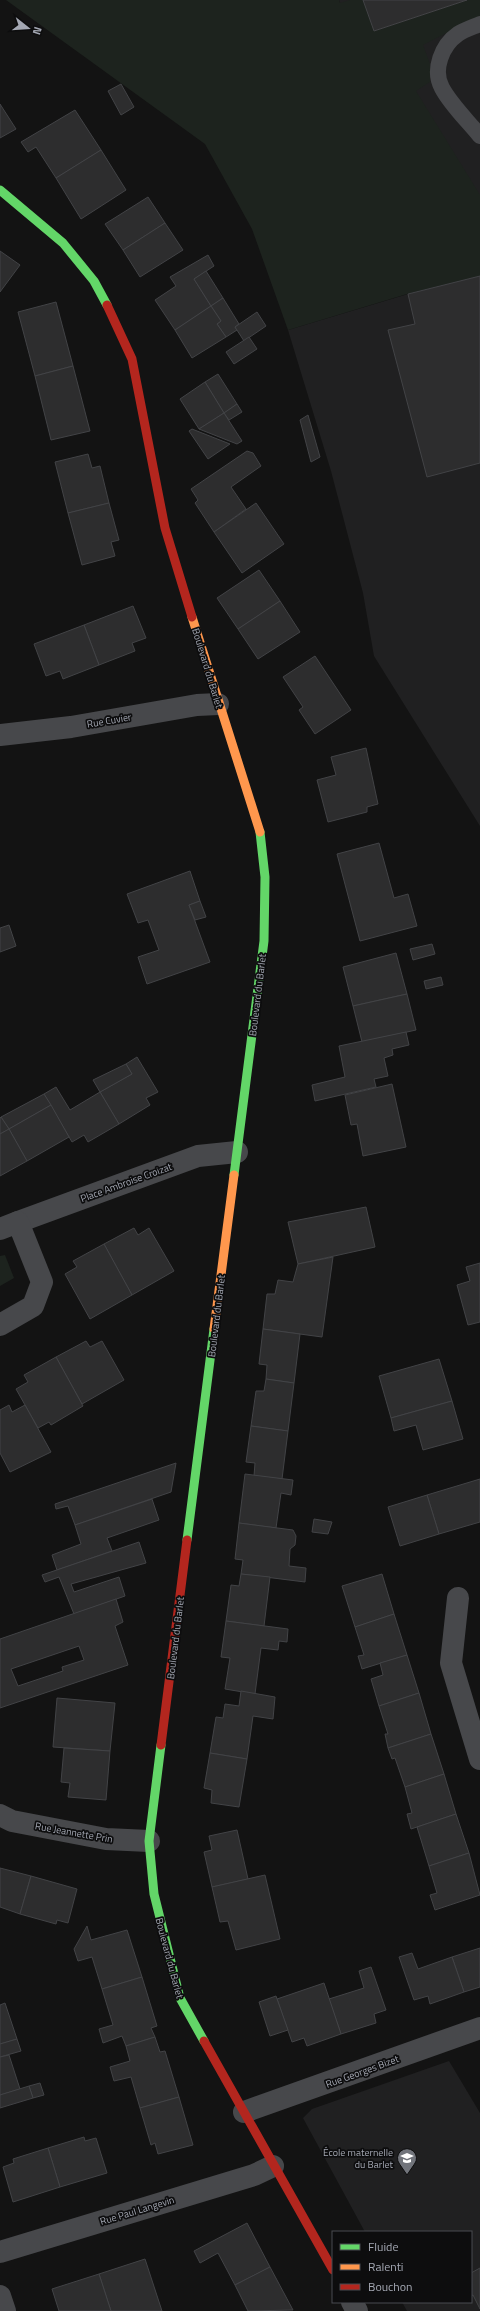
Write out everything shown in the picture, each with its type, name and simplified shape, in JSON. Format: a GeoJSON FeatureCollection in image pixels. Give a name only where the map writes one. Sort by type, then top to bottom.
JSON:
{"type":"FeatureCollection","features":[{"type":"Feature","properties":{"kind":"street","name":"Boulevard du Barlet"},"geometry":{"type":"LineString","coordinates":[[0,190],[63,242],[94,281],[118,324],[132,359],[141,394],[145,431],[165,528],[218,704],[259,824],[265,877],[264,941],[149,1841],[154,1894],[180,1998],[273,2166],[332,2268]]}},
{"type":"Feature","properties":{"kind":"street","name":"Rue Cuvier"},"geometry":{"type":"LineString","coordinates":[[0,735],[71,727],[197,705],[218,704]]}},
{"type":"Feature","properties":{"kind":"street","name":"Place Ambroise Croizat"},"geometry":{"type":"LineString","coordinates":[[0,1325],[33,1306],[42,1282],[9,1225],[198,1156],[237,1152]]}},
{"type":"Feature","properties":{"kind":"street"},"geometry":{"type":"LineString","coordinates":[[458,1598],[451,1663],[480,1759]]}},
{"type":"Feature","properties":{"kind":"street","name":"Rue Jeannette Prin"},"geometry":{"type":"LineString","coordinates":[[0,1815],[12,1821],[106,1839],[149,1841]]}},
{"type":"Feature","properties":{"kind":"street","name":"Rue Georges Bizet"},"geometry":{"type":"LineString","coordinates":[[244,2112],[480,2028]]}},
{"type":"Feature","properties":{"kind":"street","name":"Rue Paul Langevin"},"geometry":{"type":"LineString","coordinates":[[0,2252],[254,2175],[273,2166]]}},
{"type":"Feature","properties":{"kind":"street"},"geometry":{"type":"LineString","coordinates":[[0,2296],[5,2311]]}},
{"type":"Feature","properties":{"kind":"lane"},"geometry":{"type":"LineString","coordinates":[[480,24],[458,34],[444,47],[439,61],[438,78],[442,88],[480,136]]}},
{"type":"Feature","properties":{"kind":"shaded area"},"geometry":{"type":"Polygon","coordinates":[[[6,0],[339,0],[340,3],[350,0],[363,0],[374,31],[467,0],[480,0],[480,16],[423,45],[430,64],[430,82],[416,91],[480,195],[480,276],[407,294],[288,330],[252,229],[205,144],[6,0]]]}},
{"type":"Feature","properties":{"kind":"shaded area"},"geometry":{"type":"Polygon","coordinates":[[[339,0],[480,0],[480,252],[358,50],[339,0]]]}},
{"type":"Feature","properties":{"kind":"shaded area"},"geometry":{"type":"Polygon","coordinates":[[[480,276],[480,826],[374,656],[363,593],[331,471],[288,330],[408,294],[480,276]]]}},
{"type":"Feature","properties":{"kind":"shaded area"},"geometry":{"type":"Polygon","coordinates":[[[5,1255],[14,1278],[0,1286],[0,1256],[5,1255]]]}},
{"type":"Feature","properties":{"kind":"shaded area","name":"École maternelle du Barlet"},"geometry":{"type":"Polygon","coordinates":[[[449,2061],[480,2113],[480,2311],[407,2311],[403,2303],[472,2303],[472,2231],[364,2231],[303,2118],[312,2109],[449,2061]]]}},
{"type":"Feature","properties":{"kind":"building"},"geometry":{"type":"Polygon","coordinates":[[[363,0],[467,0],[374,31],[363,0]]]}},
{"type":"Feature","properties":{"kind":"building"},"geometry":{"type":"Polygon","coordinates":[[[121,84],[134,107],[121,115],[108,91],[121,84]]]}},
{"type":"Feature","properties":{"kind":"building"},"geometry":{"type":"Polygon","coordinates":[[[0,104],[16,129],[0,138],[0,104]]]}},
{"type":"Feature","properties":{"kind":"building"},"geometry":{"type":"Polygon","coordinates":[[[75,110],[101,150],[56,178],[36,147],[28,152],[21,142],[75,110]]]}},
{"type":"Feature","properties":{"kind":"building"},"geometry":{"type":"Polygon","coordinates":[[[101,150],[126,190],[81,219],[56,178],[101,150]]]}},
{"type":"Feature","properties":{"kind":"building"},"geometry":{"type":"Polygon","coordinates":[[[148,197],[165,223],[123,250],[105,224],[148,197]]]}},
{"type":"Feature","properties":{"kind":"building"},"geometry":{"type":"Polygon","coordinates":[[[165,223],[183,250],[140,277],[123,250],[165,223]]]}},
{"type":"Feature","properties":{"kind":"building"},"geometry":{"type":"Polygon","coordinates":[[[0,251],[20,265],[0,292],[0,251]]]}},
{"type":"Feature","properties":{"kind":"building"},"geometry":{"type":"Polygon","coordinates":[[[208,255],[214,266],[194,279],[211,306],[175,330],[155,300],[176,286],[170,277],[208,255]]]}},
{"type":"Feature","properties":{"kind":"building"},"geometry":{"type":"Polygon","coordinates":[[[206,271],[223,298],[211,306],[194,279],[206,271]]]}},
{"type":"Feature","properties":{"kind":"building"},"geometry":{"type":"Polygon","coordinates":[[[480,276],[480,463],[427,477],[388,330],[415,324],[408,294],[480,276]]]}},
{"type":"Feature","properties":{"kind":"building"},"geometry":{"type":"Polygon","coordinates":[[[223,298],[239,324],[235,327],[237,330],[226,337],[217,324],[221,321],[211,306],[223,298]]]}},
{"type":"Feature","properties":{"kind":"building"},"geometry":{"type":"Polygon","coordinates":[[[56,302],[73,366],[35,376],[18,312],[56,302]]]}},
{"type":"Feature","properties":{"kind":"building"},"geometry":{"type":"Polygon","coordinates":[[[211,306],[221,321],[217,324],[226,337],[192,358],[175,330],[211,306]]]}},
{"type":"Feature","properties":{"kind":"building"},"geometry":{"type":"Polygon","coordinates":[[[257,312],[266,326],[244,341],[235,327],[257,312]]]}},
{"type":"Feature","properties":{"kind":"building"},"geometry":{"type":"Polygon","coordinates":[[[249,337],[257,349],[234,364],[226,352],[249,337]]]}},
{"type":"Feature","properties":{"kind":"building"},"geometry":{"type":"Polygon","coordinates":[[[73,366],[90,431],[51,440],[35,376],[73,366]]]}},
{"type":"Feature","properties":{"kind":"building"},"geometry":{"type":"Polygon","coordinates":[[[218,374],[237,404],[224,413],[205,382],[218,374]]]}},
{"type":"Feature","properties":{"kind":"building"},"geometry":{"type":"Polygon","coordinates":[[[205,382],[224,413],[199,429],[180,399],[205,382]]]}},
{"type":"Feature","properties":{"kind":"building"},"geometry":{"type":"Polygon","coordinates":[[[237,404],[242,412],[229,420],[224,413],[237,404]]]}},
{"type":"Feature","properties":{"kind":"building"},"geometry":{"type":"Polygon","coordinates":[[[224,413],[242,441],[237,444],[199,429],[224,413]]]}},
{"type":"Feature","properties":{"kind":"building"},"geometry":{"type":"Polygon","coordinates":[[[308,415],[320,457],[311,462],[300,420],[308,415]]]}},
{"type":"Feature","properties":{"kind":"building"},"geometry":{"type":"Polygon","coordinates":[[[192,429],[230,444],[208,459],[189,431],[192,429]]]}},
{"type":"Feature","properties":{"kind":"building"},"geometry":{"type":"Polygon","coordinates":[[[247,451],[253,453],[261,466],[231,487],[246,509],[214,532],[195,503],[198,500],[191,489],[247,451]]]}},
{"type":"Feature","properties":{"kind":"building"},"geometry":{"type":"Polygon","coordinates":[[[88,454],[92,468],[100,466],[109,503],[68,513],[55,462],[88,454]]]}},
{"type":"Feature","properties":{"kind":"building"},"geometry":{"type":"Polygon","coordinates":[[[109,503],[119,540],[111,542],[115,556],[82,565],[68,513],[109,503]]]}},
{"type":"Feature","properties":{"kind":"building"},"geometry":{"type":"Polygon","coordinates":[[[256,503],[284,544],[242,573],[214,532],[256,503]]]}},
{"type":"Feature","properties":{"kind":"building"},"geometry":{"type":"Polygon","coordinates":[[[259,570],[280,601],[238,629],[217,598],[259,570]]]}},
{"type":"Feature","properties":{"kind":"building"},"geometry":{"type":"Polygon","coordinates":[[[280,601],[300,632],[258,659],[238,629],[280,601]]]}},
{"type":"Feature","properties":{"kind":"building"},"geometry":{"type":"Polygon","coordinates":[[[133,606],[146,638],[132,643],[135,651],[99,665],[84,625],[133,606]]]}},
{"type":"Feature","properties":{"kind":"building"},"geometry":{"type":"Polygon","coordinates":[[[84,625],[99,665],[63,679],[60,671],[46,676],[34,644],[84,625]]]}},
{"type":"Feature","properties":{"kind":"building"},"geometry":{"type":"Polygon","coordinates":[[[315,656],[351,710],[315,734],[299,710],[303,707],[283,677],[315,656]]]}},
{"type":"Feature","properties":{"kind":"building"},"geometry":{"type":"Polygon","coordinates":[[[366,748],[378,804],[367,807],[367,812],[328,822],[317,780],[336,775],[331,757],[366,748]]]}},
{"type":"Feature","properties":{"kind":"building"},"geometry":{"type":"Polygon","coordinates":[[[379,843],[394,898],[408,894],[417,926],[360,941],[337,854],[379,843]]]}},
{"type":"Feature","properties":{"kind":"building"},"geometry":{"type":"Polygon","coordinates":[[[190,871],[200,901],[189,905],[210,962],[147,984],[138,957],[159,950],[148,920],[138,923],[127,894],[190,871]]]}},
{"type":"Feature","properties":{"kind":"building"},"geometry":{"type":"Polygon","coordinates":[[[200,901],[206,917],[195,920],[189,905],[200,901]]]}},
{"type":"Feature","properties":{"kind":"building"},"geometry":{"type":"Polygon","coordinates":[[[9,925],[16,946],[0,952],[0,928],[9,925]]]}},
{"type":"Feature","properties":{"kind":"building"},"geometry":{"type":"Polygon","coordinates":[[[432,944],[435,954],[413,960],[410,949],[432,944]]]}},
{"type":"Feature","properties":{"kind":"building"},"geometry":{"type":"Polygon","coordinates":[[[396,953],[407,994],[353,1006],[343,967],[396,953]]]}},
{"type":"Feature","properties":{"kind":"building"},"geometry":{"type":"Polygon","coordinates":[[[441,977],[443,985],[426,989],[424,981],[441,977]]]}},
{"type":"Feature","properties":{"kind":"building"},"geometry":{"type":"Polygon","coordinates":[[[407,994],[416,1030],[362,1042],[353,1006],[407,994]]]}},
{"type":"Feature","properties":{"kind":"building"},"geometry":{"type":"Polygon","coordinates":[[[406,1032],[409,1045],[392,1049],[393,1055],[384,1058],[388,1076],[374,1079],[376,1087],[315,1101],[312,1085],[345,1077],[339,1046],[406,1032]]]}},
{"type":"Feature","properties":{"kind":"building"},"geometry":{"type":"Polygon","coordinates":[[[137,1057],[158,1092],[146,1098],[150,1105],[119,1124],[100,1092],[132,1074],[126,1064],[137,1057]]]}},
{"type":"Feature","properties":{"kind":"building"},"geometry":{"type":"Polygon","coordinates":[[[126,1064],[132,1074],[100,1092],[93,1080],[126,1064]]]}},
{"type":"Feature","properties":{"kind":"building"},"geometry":{"type":"Polygon","coordinates":[[[392,1084],[406,1147],[363,1156],[357,1124],[351,1125],[345,1095],[392,1084]]]}},
{"type":"Feature","properties":{"kind":"building"},"geometry":{"type":"Polygon","coordinates":[[[56,1087],[70,1110],[100,1092],[119,1124],[88,1142],[84,1135],[72,1142],[44,1094],[56,1087]]]}},
{"type":"Feature","properties":{"kind":"building"},"geometry":{"type":"Polygon","coordinates":[[[44,1094],[51,1105],[9,1129],[1,1117],[44,1094]]]}},
{"type":"Feature","properties":{"kind":"building"},"geometry":{"type":"Polygon","coordinates":[[[51,1105],[69,1137],[27,1161],[9,1129],[51,1105]]]}},
{"type":"Feature","properties":{"kind":"building"},"geometry":{"type":"Polygon","coordinates":[[[1,1117],[9,1129],[0,1134],[0,1118],[1,1117]]]}},
{"type":"Feature","properties":{"kind":"building"},"geometry":{"type":"Polygon","coordinates":[[[9,1129],[27,1161],[0,1176],[0,1134],[9,1129]]]}},
{"type":"Feature","properties":{"kind":"building"},"geometry":{"type":"Polygon","coordinates":[[[366,1207],[375,1247],[298,1264],[288,1222],[366,1207]]]}},
{"type":"Feature","properties":{"kind":"building"},"geometry":{"type":"Polygon","coordinates":[[[134,1228],[138,1235],[149,1228],[174,1271],[132,1295],[104,1244],[134,1228]]]}},
{"type":"Feature","properties":{"kind":"building"},"geometry":{"type":"Polygon","coordinates":[[[104,1244],[132,1295],[90,1319],[65,1274],[77,1267],[73,1261],[104,1244]]]}},
{"type":"Feature","properties":{"kind":"building"},"geometry":{"type":"Polygon","coordinates":[[[333,1257],[322,1337],[263,1329],[267,1294],[275,1294],[278,1280],[293,1282],[298,1264],[333,1257]]]}},
{"type":"Feature","properties":{"kind":"building"},"geometry":{"type":"Polygon","coordinates":[[[480,1263],[480,1322],[468,1325],[457,1285],[470,1281],[466,1267],[480,1263]]]}},
{"type":"Feature","properties":{"kind":"building"},"geometry":{"type":"Polygon","coordinates":[[[263,1329],[300,1334],[294,1383],[266,1379],[267,1365],[259,1364],[263,1329]]]}},
{"type":"Feature","properties":{"kind":"building"},"geometry":{"type":"Polygon","coordinates":[[[86,1341],[90,1347],[102,1341],[124,1380],[82,1404],[56,1357],[86,1341]]]}},
{"type":"Feature","properties":{"kind":"building"},"geometry":{"type":"Polygon","coordinates":[[[56,1357],[83,1406],[51,1425],[49,1422],[38,1428],[16,1389],[28,1382],[24,1375],[56,1357]]]}},
{"type":"Feature","properties":{"kind":"building"},"geometry":{"type":"Polygon","coordinates":[[[439,1359],[452,1401],[391,1418],[379,1376],[439,1359]]]}},
{"type":"Feature","properties":{"kind":"building"},"geometry":{"type":"Polygon","coordinates":[[[266,1379],[294,1383],[288,1431],[251,1426],[256,1391],[264,1391],[266,1379]]]}},
{"type":"Feature","properties":{"kind":"building"},"geometry":{"type":"Polygon","coordinates":[[[452,1401],[463,1439],[423,1450],[416,1425],[394,1431],[391,1418],[452,1401]]]}},
{"type":"Feature","properties":{"kind":"building"},"geometry":{"type":"Polygon","coordinates":[[[9,1405],[12,1412],[25,1405],[51,1452],[10,1472],[0,1453],[0,1410],[9,1405]]]}},
{"type":"Feature","properties":{"kind":"building"},"geometry":{"type":"Polygon","coordinates":[[[251,1426],[288,1431],[282,1479],[254,1476],[255,1463],[246,1462],[251,1426]]]}},
{"type":"Feature","properties":{"kind":"building"},"geometry":{"type":"Polygon","coordinates":[[[176,1463],[171,1492],[75,1525],[68,1506],[56,1509],[55,1504],[176,1463]]]}},
{"type":"Feature","properties":{"kind":"building"},"geometry":{"type":"Polygon","coordinates":[[[245,1474],[293,1480],[291,1495],[281,1493],[276,1528],[239,1523],[245,1474]]]}},
{"type":"Feature","properties":{"kind":"building"},"geometry":{"type":"Polygon","coordinates":[[[480,1479],[480,1522],[439,1534],[427,1495],[480,1479]]]}},
{"type":"Feature","properties":{"kind":"building"},"geometry":{"type":"Polygon","coordinates":[[[427,1495],[439,1534],[400,1546],[388,1507],[427,1495]]]}},
{"type":"Feature","properties":{"kind":"building"},"geometry":{"type":"Polygon","coordinates":[[[152,1499],[159,1520],[107,1538],[112,1551],[57,1570],[52,1555],[81,1544],[75,1525],[152,1499]]]}},
{"type":"Feature","properties":{"kind":"building"},"geometry":{"type":"Polygon","coordinates":[[[314,1519],[332,1522],[328,1534],[312,1532],[314,1519]]]}},
{"type":"Feature","properties":{"kind":"building"},"geometry":{"type":"Polygon","coordinates":[[[239,1523],[293,1530],[296,1536],[295,1545],[290,1549],[289,1566],[306,1568],[305,1582],[241,1574],[243,1560],[235,1559],[239,1523]]]}},
{"type":"Feature","properties":{"kind":"building"},"geometry":{"type":"Polygon","coordinates":[[[139,1542],[146,1563],[71,1584],[74,1592],[119,1577],[125,1596],[74,1614],[59,1577],[45,1582],[42,1575],[139,1542]]]}},
{"type":"Feature","properties":{"kind":"building"},"geometry":{"type":"Polygon","coordinates":[[[241,1574],[270,1577],[264,1626],[226,1621],[231,1585],[239,1586],[241,1574]]]}},
{"type":"Feature","properties":{"kind":"building"},"geometry":{"type":"Polygon","coordinates":[[[382,1574],[394,1614],[355,1627],[342,1586],[382,1574]]]}},
{"type":"Feature","properties":{"kind":"building"},"geometry":{"type":"Polygon","coordinates":[[[116,1599],[123,1622],[115,1626],[128,1665],[0,1708],[0,1639],[116,1599]],[[79,1646],[11,1669],[18,1686],[63,1671],[62,1667],[84,1660],[79,1646]]]}},
{"type":"Feature","properties":{"kind":"building"},"geometry":{"type":"Polygon","coordinates":[[[394,1614],[407,1655],[362,1669],[358,1656],[364,1655],[355,1627],[394,1614]]]}},
{"type":"Feature","properties":{"kind":"building"},"geometry":{"type":"Polygon","coordinates":[[[226,1621],[288,1629],[287,1642],[279,1641],[278,1650],[261,1648],[255,1694],[225,1689],[230,1658],[221,1657],[226,1621]]]}},
{"type":"Feature","properties":{"kind":"building"},"geometry":{"type":"Polygon","coordinates":[[[407,1655],[419,1693],[379,1706],[371,1679],[383,1675],[380,1663],[407,1655]]]}},
{"type":"Feature","properties":{"kind":"building"},"geometry":{"type":"Polygon","coordinates":[[[241,1691],[275,1697],[273,1719],[253,1716],[247,1759],[210,1753],[216,1717],[223,1718],[225,1704],[239,1706],[241,1691]]]}},
{"type":"Feature","properties":{"kind":"building"},"geometry":{"type":"Polygon","coordinates":[[[419,1693],[431,1734],[388,1748],[385,1734],[388,1734],[379,1706],[419,1693]]]}},
{"type":"Feature","properties":{"kind":"building"},"geometry":{"type":"Polygon","coordinates":[[[57,1698],[115,1703],[110,1751],[53,1747],[57,1698]]]}},
{"type":"Feature","properties":{"kind":"building"},"geometry":{"type":"Polygon","coordinates":[[[431,1734],[444,1774],[405,1787],[395,1758],[392,1759],[388,1748],[431,1734]]]}},
{"type":"Feature","properties":{"kind":"building"},"geometry":{"type":"Polygon","coordinates":[[[64,1748],[110,1751],[106,1800],[68,1797],[70,1783],[61,1782],[64,1748]]]}},
{"type":"Feature","properties":{"kind":"building"},"geometry":{"type":"Polygon","coordinates":[[[210,1753],[247,1759],[239,1807],[211,1803],[212,1790],[204,1788],[210,1753]]]}},
{"type":"Feature","properties":{"kind":"building"},"geometry":{"type":"Polygon","coordinates":[[[444,1774],[456,1814],[411,1829],[407,1814],[412,1813],[405,1787],[444,1774]]]}},
{"type":"Feature","properties":{"kind":"building"},"geometry":{"type":"Polygon","coordinates":[[[456,1814],[469,1853],[429,1866],[417,1827],[456,1814]]]}},
{"type":"Feature","properties":{"kind":"building"},"geometry":{"type":"Polygon","coordinates":[[[237,1830],[248,1879],[212,1887],[204,1852],[212,1850],[209,1836],[237,1830]]]}},
{"type":"Feature","properties":{"kind":"building"},"geometry":{"type":"Polygon","coordinates":[[[469,1853],[480,1895],[435,1910],[430,1895],[437,1893],[429,1866],[469,1853]]]}},
{"type":"Feature","properties":{"kind":"building"},"geometry":{"type":"Polygon","coordinates":[[[0,1868],[31,1876],[20,1914],[0,1907],[0,1868]]]}},
{"type":"Feature","properties":{"kind":"building"},"geometry":{"type":"Polygon","coordinates":[[[265,1875],[280,1939],[236,1950],[228,1921],[220,1922],[212,1887],[265,1875]]]}},
{"type":"Feature","properties":{"kind":"building"},"geometry":{"type":"Polygon","coordinates":[[[31,1876],[77,1889],[68,1923],[57,1920],[56,1924],[20,1914],[31,1876]]]}},
{"type":"Feature","properties":{"kind":"building"},"geometry":{"type":"Polygon","coordinates":[[[87,1926],[91,1940],[127,1930],[142,1977],[102,1989],[92,1957],[78,1961],[74,1949],[87,1926]]]}},
{"type":"Feature","properties":{"kind":"building"},"geometry":{"type":"Polygon","coordinates":[[[480,1948],[480,1987],[464,1992],[452,1957],[480,1948]]]}},
{"type":"Feature","properties":{"kind":"building"},"geometry":{"type":"Polygon","coordinates":[[[412,1953],[418,1969],[452,1957],[464,1992],[430,2004],[428,1996],[414,2000],[399,1957],[412,1953]]]}},
{"type":"Feature","properties":{"kind":"building"},"geometry":{"type":"Polygon","coordinates":[[[371,1967],[386,2010],[374,2014],[376,2023],[341,2034],[329,1999],[364,1988],[359,1971],[371,1967]]]}},
{"type":"Feature","properties":{"kind":"building"},"geometry":{"type":"Polygon","coordinates":[[[142,1977],[157,2026],[151,2028],[155,2037],[126,2046],[122,2036],[103,2043],[99,2029],[113,2025],[102,1989],[142,1977]]]}},
{"type":"Feature","properties":{"kind":"building"},"geometry":{"type":"Polygon","coordinates":[[[324,1983],[341,2034],[307,2046],[304,2038],[292,2042],[277,1999],[324,1983]]]}},
{"type":"Feature","properties":{"kind":"building"},"geometry":{"type":"Polygon","coordinates":[[[276,1996],[288,2030],[270,2036],[259,2002],[276,1996]]]}},
{"type":"Feature","properties":{"kind":"building"},"geometry":{"type":"Polygon","coordinates":[[[5,2003],[17,2039],[0,2044],[0,2005],[5,2003]]]}},
{"type":"Feature","properties":{"kind":"building"},"geometry":{"type":"Polygon","coordinates":[[[155,2037],[160,2052],[165,2051],[179,2097],[140,2108],[131,2077],[114,2081],[110,2067],[130,2061],[126,2046],[155,2037]]]}},
{"type":"Feature","properties":{"kind":"building"},"geometry":{"type":"Polygon","coordinates":[[[17,2039],[21,2051],[0,2057],[0,2044],[17,2039]]]}},
{"type":"Feature","properties":{"kind":"building"},"geometry":{"type":"Polygon","coordinates":[[[9,2055],[20,2089],[0,2095],[0,2057],[9,2055]]]}},
{"type":"Feature","properties":{"kind":"building"},"geometry":{"type":"Polygon","coordinates":[[[40,2083],[44,2095],[33,2098],[29,2086],[40,2083]]]}},
{"type":"Feature","properties":{"kind":"building"},"geometry":{"type":"Polygon","coordinates":[[[29,2086],[33,2098],[0,2108],[0,2095],[29,2086]]]}},
{"type":"Feature","properties":{"kind":"building"},"geometry":{"type":"Polygon","coordinates":[[[179,2097],[193,2145],[158,2154],[155,2143],[151,2145],[140,2108],[179,2097]]]}},
{"type":"Feature","properties":{"kind":"building"},"geometry":{"type":"Polygon","coordinates":[[[84,2137],[85,2141],[96,2138],[107,2173],[60,2187],[48,2148],[84,2137]]]}},
{"type":"Feature","properties":{"kind":"building"},"geometry":{"type":"Polygon","coordinates":[[[48,2148],[60,2187],[13,2202],[3,2167],[14,2163],[13,2159],[48,2148]]]}},
{"type":"Feature","properties":{"kind":"building"},"geometry":{"type":"Polygon","coordinates":[[[247,2223],[270,2267],[235,2285],[218,2253],[200,2263],[194,2251],[247,2223]]]}},
{"type":"Feature","properties":{"kind":"building"},"geometry":{"type":"Polygon","coordinates":[[[145,2259],[162,2311],[111,2311],[99,2274],[145,2259]]]}},
{"type":"Feature","properties":{"kind":"building"},"geometry":{"type":"Polygon","coordinates":[[[270,2267],[293,2310],[248,2311],[235,2285],[270,2267]]]}},
{"type":"Feature","properties":{"kind":"building"},"geometry":{"type":"Polygon","coordinates":[[[480,2268],[480,2309],[472,2296],[472,2272],[480,2268]]]}},
{"type":"Feature","properties":{"kind":"building"},"geometry":{"type":"Polygon","coordinates":[[[99,2274],[111,2311],[59,2311],[52,2289],[99,2274]]]}},
{"type":"Feature","properties":{"kind":"traffic: fast"},"geometry":{"type":"LineString","coordinates":[[0,190],[63,243],[94,281],[107,305]]}},
{"type":"Feature","properties":{"kind":"traffic: fast"},"geometry":{"type":"LineString","coordinates":[[234,1175],[264,941],[265,877],[260,832]]}},
{"type":"Feature","properties":{"kind":"traffic: fast"},"geometry":{"type":"LineString","coordinates":[[187,1540],[214,1329]]}},
{"type":"Feature","properties":{"kind":"traffic: fast"},"geometry":{"type":"LineString","coordinates":[[161,1745],[149,1841],[154,1894],[180,1998],[204,2041]]}},
{"type":"Feature","properties":{"kind":"traffic: slow"},"geometry":{"type":"LineString","coordinates":[[192,617],[260,832]]}},
{"type":"Feature","properties":{"kind":"traffic: slow"},"geometry":{"type":"LineString","coordinates":[[214,1329],[234,1175]]}},
{"type":"Feature","properties":{"kind":"traffic: jam"},"geometry":{"type":"LineString","coordinates":[[107,305],[132,359],[165,528],[192,617]]}},
{"type":"Feature","properties":{"kind":"traffic: jam"},"geometry":{"type":"LineString","coordinates":[[161,1745],[187,1540]]}},
{"type":"Feature","properties":{"kind":"traffic: jam"},"geometry":{"type":"LineString","coordinates":[[204,2041],[332,2268]]}},
{"type":"Feature","properties":{"kind":"place","name":"École maternelle du Barlet"},"geometry":{"type":"Point","coordinates":[407,2175]}}]}
